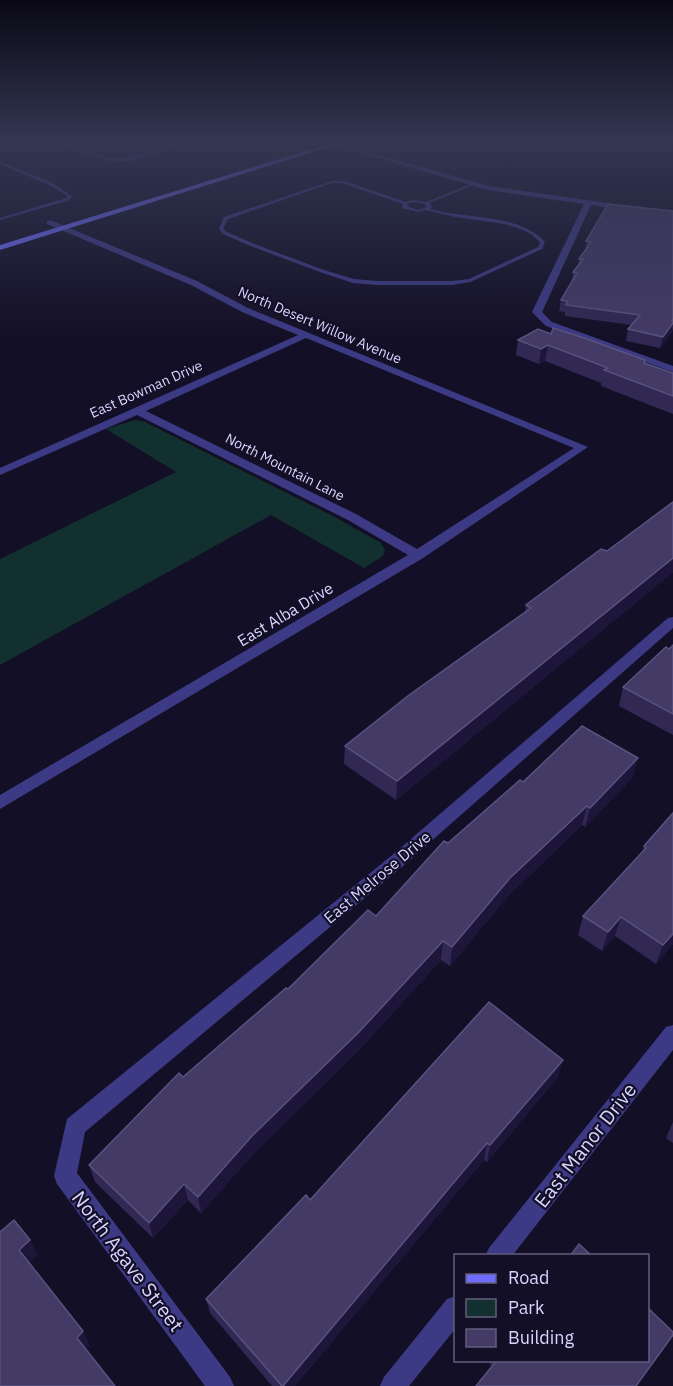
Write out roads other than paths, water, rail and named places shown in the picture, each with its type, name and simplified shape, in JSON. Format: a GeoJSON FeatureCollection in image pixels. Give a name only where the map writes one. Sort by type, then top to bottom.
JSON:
{"type":"FeatureCollection","features":[{"type":"Feature","properties":{"kind":"main road"},"geometry":{"type":"LineString","coordinates":[[0,248],[54,223],[108,208]]}},
{"type":"Feature","properties":{"kind":"street"},"geometry":{"type":"LineString","coordinates":[[586,208],[537,312],[549,324],[673,369]]}},
{"type":"Feature","properties":{"kind":"street"},"geometry":{"type":"LineString","coordinates":[[620,208],[631,209]]}},
{"type":"Feature","properties":{"kind":"street","name":"North Desert Willow Avenue"},"geometry":{"type":"LineString","coordinates":[[54,223],[194,283],[245,310],[582,447]]}},
{"type":"Feature","properties":{"kind":"street","name":"East Bowman Drive"},"geometry":{"type":"LineString","coordinates":[[0,472],[305,335]]}},
{"type":"Feature","properties":{"kind":"street","name":"North Mountain Lane"},"geometry":{"type":"LineString","coordinates":[[136,410],[352,517],[418,555]]}},
{"type":"Feature","properties":{"kind":"street","name":"East Alba Drive"},"geometry":{"type":"LineString","coordinates":[[0,803],[418,555],[582,447]]}},
{"type":"Feature","properties":{"kind":"street","name":"East Melrose Drive"},"geometry":{"type":"LineString","coordinates":[[75,1126],[397,861],[673,621]]}},
{"type":"Feature","properties":{"kind":"street","name":"East Manor Drive"},"geometry":{"type":"LineString","coordinates":[[499,1254],[673,1034]]}},
{"type":"Feature","properties":{"kind":"street","name":"North Agave Street"},"geometry":{"type":"LineString","coordinates":[[75,1126],[65,1176],[221,1386]]}},
{"type":"Feature","properties":{"kind":"street"},"geometry":{"type":"LineString","coordinates":[[393,1386],[454,1310]]}},
{"type":"Feature","properties":{"kind":"lane"},"geometry":{"type":"LineString","coordinates":[[0,219],[38,208]]}},
{"type":"Feature","properties":{"kind":"lane"},"geometry":{"type":"LineString","coordinates":[[256,208],[226,218],[221,229],[245,242],[353,281],[452,283],[470,280],[540,248],[543,242],[537,235],[517,225],[440,215],[426,209],[409,210],[406,208]]}}]}
